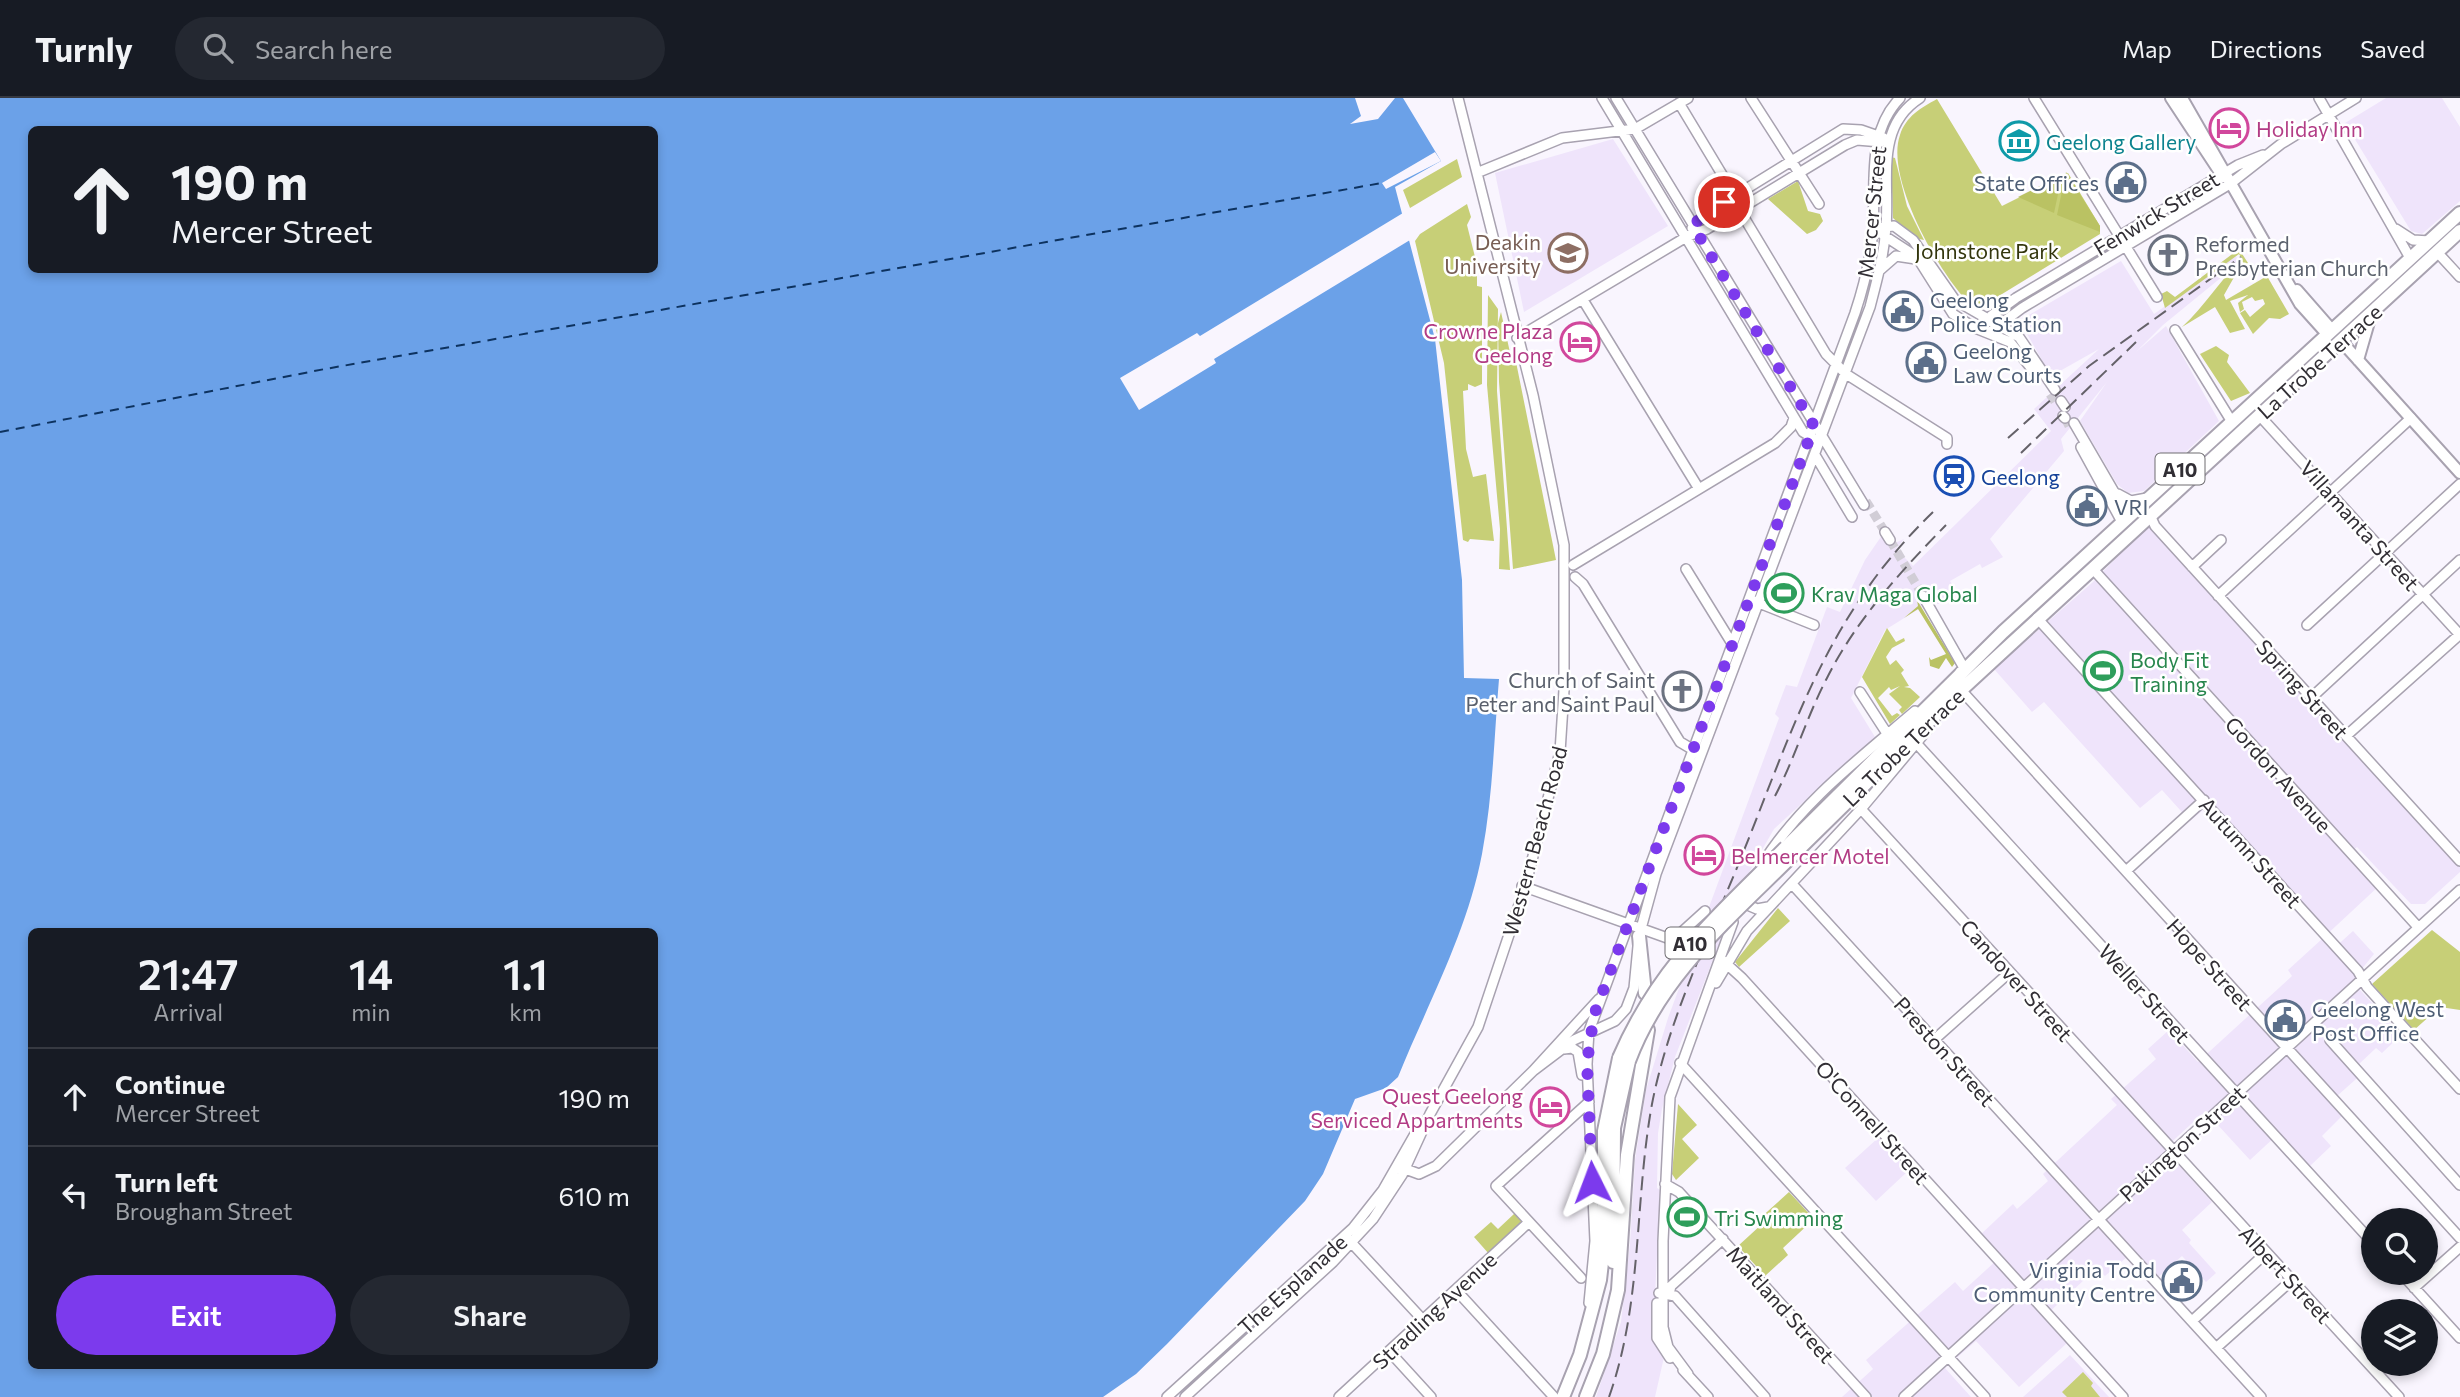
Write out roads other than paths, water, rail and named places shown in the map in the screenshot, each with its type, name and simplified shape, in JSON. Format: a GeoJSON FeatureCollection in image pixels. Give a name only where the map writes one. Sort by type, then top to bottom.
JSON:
{"type":"FeatureCollection","features":[{"type":"Feature","properties":{"kind":"highway","name":"La Trobe Terrace"},"geometry":{"type":"LineString","coordinates":[[1790,851],[2037,618],[2125,519],[2460,213]]}},
{"type":"Feature","properties":{"kind":"highway","name":"La Trobe Terrace"},"geometry":{"type":"LineString","coordinates":[[1588,1325],[1599,1287],[1604,1245],[1604,1124],[1624,1059],[1675,976],[1964,668],[2088,562],[2150,515],[2342,343],[2460,231]]}},
{"type":"Feature","properties":{"kind":"highway"},"geometry":{"type":"LineString","coordinates":[[2330,332],[2342,343]]}},
{"type":"Feature","properties":{"kind":"highway"},"geometry":{"type":"LineString","coordinates":[[2125,519],[2134,529]]}},
{"type":"Feature","properties":{"kind":"highway"},"geometry":{"type":"LineString","coordinates":[[1640,933],[1645,993]]}},
{"type":"Feature","properties":{"kind":"highway"},"geometry":{"type":"LineString","coordinates":[[1587,1396],[1603,1354],[1618,1290],[1627,1156],[1648,1030]]}},
{"type":"Feature","properties":{"kind":"highway","name":"La Trobe Terrace"},"geometry":{"type":"LineString","coordinates":[[1587,1396],[1611,1290],[1614,1252],[1614,1128],[1624,1059]]}},
{"type":"Feature","properties":{"kind":"highway","name":"A10"},"geometry":{"type":"LineString","coordinates":[[1563,1397],[1588,1325]]}},
{"type":"Feature","properties":{"kind":"main road"},"geometry":{"type":"LineString","coordinates":[[2171,98],[2232,185],[2313,321],[2330,332]]}},
{"type":"Feature","properties":{"kind":"main road"},"geometry":{"type":"LineString","coordinates":[[2182,98],[2223,173]]}},
{"type":"Feature","properties":{"kind":"main road"},"geometry":{"type":"LineString","coordinates":[[2287,281],[2330,332]]}},
{"type":"Feature","properties":{"kind":"main road"},"geometry":{"type":"LineString","coordinates":[[2358,360],[2371,314]]}},
{"type":"Feature","properties":{"kind":"main road"},"geometry":{"type":"LineString","coordinates":[[2313,321],[2313,348]]}},
{"type":"Feature","properties":{"kind":"main road"},"geometry":{"type":"LineString","coordinates":[[2342,343],[2460,473]]}},
{"type":"Feature","properties":{"kind":"street","name":"Western Beach Road"},"geometry":{"type":"LineString","coordinates":[[1404,1163],[1478,1027],[1523,886],[1562,740],[1563,582],[1566,561],[1539,422],[1479,172],[1458,98]]}},
{"type":"Feature","properties":{"kind":"street"},"geometry":{"type":"LineString","coordinates":[[1602,98],[1620,129],[1692,232],[1865,503]]}},
{"type":"Feature","properties":{"kind":"street"},"geometry":{"type":"LineString","coordinates":[[1616,98],[1794,418],[1810,437],[1822,439]]}},
{"type":"Feature","properties":{"kind":"street"},"geometry":{"type":"LineString","coordinates":[[1751,98],[1819,204]]}},
{"type":"Feature","properties":{"kind":"street"},"geometry":{"type":"LineString","coordinates":[[1895,100],[1899,116],[1920,98]]}},
{"type":"Feature","properties":{"kind":"street"},"geometry":{"type":"LineString","coordinates":[[2034,98],[2157,297]]}},
{"type":"Feature","properties":{"kind":"street"},"geometry":{"type":"LineString","coordinates":[[2319,98],[2410,258]]}},
{"type":"Feature","properties":{"kind":"street","name":"Fenwick Street"},"geometry":{"type":"LineString","coordinates":[[1985,331],[1988,320],[2016,298],[2223,173],[2269,152],[2356,98]]}},
{"type":"Feature","properties":{"kind":"street","name":"Mercer Street"},"geometry":{"type":"LineString","coordinates":[[1533,1071],[1589,1031],[1615,1021],[1629,1005],[1634,988],[1640,933],[1656,874],[1733,645],[1755,601],[1863,288],[1873,228],[1873,176],[1878,139],[1895,100]]}},
{"type":"Feature","properties":{"kind":"street"},"geometry":{"type":"LineString","coordinates":[[1479,172],[1562,138],[1620,129],[1636,130],[1684,101],[1735,196]]}},
{"type":"Feature","properties":{"kind":"street","name":"Mercer Street"},"geometry":{"type":"LineString","coordinates":[[1589,1101],[1589,1031],[1600,998],[1755,601],[1822,439],[1858,341],[1880,270],[1886,225],[1885,170],[1890,142],[1899,116]]}},
{"type":"Feature","properties":{"kind":"street"},"geometry":{"type":"LineString","coordinates":[[1861,130],[1885,119]]}},
{"type":"Feature","properties":{"kind":"street"},"geometry":{"type":"LineString","coordinates":[[1692,232],[1702,216],[1843,129],[1861,130],[1890,142]]}},
{"type":"Feature","properties":{"kind":"street"},"geometry":{"type":"LineString","coordinates":[[1517,338],[1692,232],[1739,209],[1850,142],[1878,139]]}},
{"type":"Feature","properties":{"kind":"street","name":"Fenwick Street"},"geometry":{"type":"LineString","coordinates":[[1985,331],[2125,244],[2232,185],[2269,152]]}},
{"type":"Feature","properties":{"kind":"street"},"geometry":{"type":"LineString","coordinates":[[2168,206],[2174,217]]}},
{"type":"Feature","properties":{"kind":"street"},"geometry":{"type":"LineString","coordinates":[[1739,209],[1825,353],[1837,362],[1846,374],[1947,438],[1947,444]]}},
{"type":"Feature","properties":{"kind":"street"},"geometry":{"type":"LineString","coordinates":[[1873,228],[1886,225],[1896,227],[1913,240],[1955,300],[2013,332],[2054,390]]}},
{"type":"Feature","properties":{"kind":"street"},"geometry":{"type":"LineString","coordinates":[[1873,228],[1914,254],[1951,312],[2007,340],[2019,350],[2050,394],[2038,366]]}},
{"type":"Feature","properties":{"kind":"street"},"geometry":{"type":"LineString","coordinates":[[2395,228],[2413,240],[2430,240]]}},
{"type":"Feature","properties":{"kind":"street"},"geometry":{"type":"LineString","coordinates":[[2437,252],[2460,277]]}},
{"type":"Feature","properties":{"kind":"street"},"geometry":{"type":"LineString","coordinates":[[1880,270],[1891,259],[1902,255],[1922,265]]}},
{"type":"Feature","properties":{"kind":"street"},"geometry":{"type":"LineString","coordinates":[[1583,300],[1699,489]]}},
{"type":"Feature","properties":{"kind":"street"},"geometry":{"type":"LineString","coordinates":[[2013,332],[2016,318],[2025,305]]}},
{"type":"Feature","properties":{"kind":"street"},"geometry":{"type":"LineString","coordinates":[[2175,330],[2232,422]]}},
{"type":"Feature","properties":{"kind":"street"},"geometry":{"type":"LineString","coordinates":[[1846,336],[1858,341]]}},
{"type":"Feature","properties":{"kind":"street","name":"Villamanta Street"},"geometry":{"type":"LineString","coordinates":[[2259,415],[2460,635]]}},
{"type":"Feature","properties":{"kind":"street"},"geometry":{"type":"LineString","coordinates":[[2066,416],[2111,488],[2125,519],[2066,416]]}},
{"type":"Feature","properties":{"kind":"street"},"geometry":{"type":"LineString","coordinates":[[1776,443],[1791,428],[1794,418]]}},
{"type":"Feature","properties":{"kind":"street"},"geometry":{"type":"LineString","coordinates":[[2218,596],[2411,418]]}},
{"type":"Feature","properties":{"kind":"street"},"geometry":{"type":"LineString","coordinates":[[1575,578],[1577,571],[1566,561],[1699,489],[1801,429]]}},
{"type":"Feature","properties":{"kind":"street"},"geometry":{"type":"LineString","coordinates":[[1815,455],[1852,517]]}},
{"type":"Feature","properties":{"kind":"street"},"geometry":{"type":"LineString","coordinates":[[1807,474],[1818,470],[1828,475]]}},
{"type":"Feature","properties":{"kind":"street"},"geometry":{"type":"LineString","coordinates":[[2307,625],[2460,484]]}},
{"type":"Feature","properties":{"kind":"street"},"geometry":{"type":"LineString","coordinates":[[2111,488],[2131,501],[2149,497]]}},
{"type":"Feature","properties":{"kind":"street","name":"Spring Street"},"geometry":{"type":"LineString","coordinates":[[2150,515],[2173,547],[2460,861]]}},
{"type":"Feature","properties":{"kind":"street"},"geometry":{"type":"LineString","coordinates":[[2192,567],[2221,540]]}},
{"type":"Feature","properties":{"kind":"street"},"geometry":{"type":"LineString","coordinates":[[2311,698],[2460,560]]}},
{"type":"Feature","properties":{"kind":"street","name":"Gordon Avenue"},"geometry":{"type":"LineString","coordinates":[[2088,562],[2418,927]]}},
{"type":"Feature","properties":{"kind":"street"},"geometry":{"type":"LineString","coordinates":[[1686,569],[1733,645]]}},
{"type":"Feature","properties":{"kind":"street"},"geometry":{"type":"LineString","coordinates":[[1563,582],[1575,578]]}},
{"type":"Feature","properties":{"kind":"street"},"geometry":{"type":"LineString","coordinates":[[1575,578],[1584,586],[1680,742],[1697,752]]}},
{"type":"Feature","properties":{"kind":"street"},"geometry":{"type":"LineString","coordinates":[[1761,866],[1796,820],[1964,668],[1921,597]]}},
{"type":"Feature","properties":{"kind":"street"},"geometry":{"type":"LineString","coordinates":[[1755,601],[1814,625]]}},
{"type":"Feature","properties":{"kind":"street","name":"Autumn Street"},"geometry":{"type":"LineString","coordinates":[[2037,618],[2204,800],[2460,1089]]}},
{"type":"Feature","properties":{"kind":"street"},"geometry":{"type":"LineString","coordinates":[[2346,736],[2460,635]]}},
{"type":"Feature","properties":{"kind":"street"},"geometry":{"type":"LineString","coordinates":[[1860,692],[1888,735]]}},
{"type":"Feature","properties":{"kind":"street"},"geometry":{"type":"LineString","coordinates":[[1723,960],[1861,809],[1956,694]]}},
{"type":"Feature","properties":{"kind":"street","name":"Hope Street"},"geometry":{"type":"LineString","coordinates":[[1956,694],[2126,871],[2460,1238]]}},
{"type":"Feature","properties":{"kind":"street","name":"Weller Street"},"geometry":{"type":"LineString","coordinates":[[1917,744],[2361,1230]]}},
{"type":"Feature","properties":{"kind":"street"},"geometry":{"type":"LineString","coordinates":[[2126,871],[2204,800]]}},
{"type":"Feature","properties":{"kind":"street","name":"Candover Street"},"geometry":{"type":"LineString","coordinates":[[1861,809],[2173,1151]]}},
{"type":"Feature","properties":{"kind":"street","name":"Preston Street"},"geometry":{"type":"LineString","coordinates":[[1792,884],[2261,1397]]}},
{"type":"Feature","properties":{"kind":"street"},"geometry":{"type":"LineString","coordinates":[[1523,886],[1628,925],[1640,933],[1673,940],[1704,911]]}},
{"type":"Feature","properties":{"kind":"street","name":"Pakington Street"},"geometry":{"type":"LineString","coordinates":[[1904,1397],[2460,890]]}},
{"type":"Feature","properties":{"kind":"street"},"geometry":{"type":"LineString","coordinates":[[1750,906],[1757,909],[1769,907]]}},
{"type":"Feature","properties":{"kind":"street"},"geometry":{"type":"LineString","coordinates":[[1708,1397],[1664,1345],[1663,1241],[1668,1109],[1680,1063],[1723,960],[1733,922]]}},
{"type":"Feature","properties":{"kind":"street","name":"O'Connell Street"},"geometry":{"type":"LineString","coordinates":[[1723,960],[2123,1397]]}},
{"type":"Feature","properties":{"kind":"street"},"geometry":{"type":"LineString","coordinates":[[1934,1039],[2010,972]]}},
{"type":"Feature","properties":{"kind":"street"},"geometry":{"type":"LineString","coordinates":[[1404,1163],[1419,1174],[1428,1170],[1533,1071],[1600,998]]}},
{"type":"Feature","properties":{"kind":"street"},"geometry":{"type":"LineString","coordinates":[[2330,1040],[2460,1185]]}},
{"type":"Feature","properties":{"kind":"street"},"geometry":{"type":"LineString","coordinates":[[1564,1049],[1574,1048],[1579,1053],[1589,1101],[1595,1241],[1588,1325]]}},
{"type":"Feature","properties":{"kind":"street"},"geometry":{"type":"LineString","coordinates":[[1680,1063],[1985,1397]]}},
{"type":"Feature","properties":{"kind":"street"},"geometry":{"type":"LineString","coordinates":[[1581,1278],[1496,1186],[1589,1101]]}},
{"type":"Feature","properties":{"kind":"street","name":"Albert Street"},"geometry":{"type":"LineString","coordinates":[[2173,1151],[2399,1397]]}},
{"type":"Feature","properties":{"kind":"street","name":"The Esplanade"},"geometry":{"type":"LineString","coordinates":[[1167,1397],[1378,1212],[1404,1163]]}},
{"type":"Feature","properties":{"kind":"street","name":"Maitland Street"},"geometry":{"type":"LineString","coordinates":[[1665,1184],[1678,1190],[1866,1397]]}},
{"type":"Feature","properties":{"kind":"street","name":"Stradling Avenue"},"geometry":{"type":"LineString","coordinates":[[1339,1397],[1529,1222]]}},
{"type":"Feature","properties":{"kind":"street"},"geometry":{"type":"LineString","coordinates":[[1348,1239],[1423,1320]]}},
{"type":"Feature","properties":{"kind":"street","name":"The Esplanade"},"geometry":{"type":"LineString","coordinates":[[1185,1397],[1348,1239]]}},
{"type":"Feature","properties":{"kind":"street"},"geometry":{"type":"LineString","coordinates":[[1663,1293],[1723,1239]]}},
{"type":"Feature","properties":{"kind":"street"},"geometry":{"type":"LineString","coordinates":[[2414,1288],[2460,1247]]}},
{"type":"Feature","properties":{"kind":"street"},"geometry":{"type":"LineString","coordinates":[[2192,1321],[2266,1253]]}},
{"type":"Feature","properties":{"kind":"street"},"geometry":{"type":"LineString","coordinates":[[2216,1348],[2292,1280]]}},
{"type":"Feature","properties":{"kind":"street"},"geometry":{"type":"LineString","coordinates":[[2411,1285],[2460,1338]]}},
{"type":"Feature","properties":{"kind":"street"},"geometry":{"type":"LineString","coordinates":[[1456,1290],[1555,1397]]}},
{"type":"Feature","properties":{"kind":"street"},"geometry":{"type":"LineString","coordinates":[[1663,1293],[1676,1297],[1766,1397]]}},
{"type":"Feature","properties":{"kind":"street"},"geometry":{"type":"LineString","coordinates":[[1389,1351],[1431,1397]]}},
{"type":"Feature","properties":{"kind":"water"},"geometry":{"type":"Polygon","coordinates":[[[0,98],[1355,98],[1361,116],[1350,124],[1378,119],[1395,98],[1403,98],[1441,161],[1395,187],[1435,339],[1462,580],[1464,678],[1499,679],[1491,788],[1482,854],[1457,940],[1398,1077],[1386,1088],[1355,1099],[1323,1174],[1305,1201],[1167,1344],[1136,1374],[1103,1397],[0,1397],[0,98]]]}},
{"type":"Feature","properties":{"kind":"tunnel"},"geometry":{"type":"LineString","coordinates":[[2050,394],[2057,405]]}},
{"type":"Feature","properties":{"kind":"tunnel"},"geometry":{"type":"LineString","coordinates":[[2065,418],[2070,428]]}},
{"type":"Feature","properties":{"kind":"tunnel"},"geometry":{"type":"LineString","coordinates":[[1866,501],[1885,532]]}},
{"type":"Feature","properties":{"kind":"tunnel"},"geometry":{"type":"LineString","coordinates":[[1890,540],[1923,596]]}},
{"type":"Feature","properties":{"kind":"railway"},"geometry":{"type":"LineString","coordinates":[[2008,438],[2089,366],[2241,257]]}},
{"type":"Feature","properties":{"kind":"railway"},"geometry":{"type":"LineString","coordinates":[[2021,453],[2136,342]]}},
{"type":"Feature","properties":{"kind":"railway"},"geometry":{"type":"LineString","coordinates":[[1609,1397],[1628,1325],[1652,1104],[1676,1017],[1813,682],[1836,637],[1863,594],[1895,553],[1933,512]]}},
{"type":"Feature","properties":{"kind":"railway"},"geometry":{"type":"LineString","coordinates":[[1775,796],[1820,692],[1852,636],[1896,578],[1946,525]]}},
{"type":"Feature","properties":{"kind":"place","name":"Holiday Inn"},"geometry":{"type":"Point","coordinates":[2229,128]}},
{"type":"Feature","properties":{"kind":"place","name":"Geelong Gallery"},"geometry":{"type":"Point","coordinates":[2019,141]}},
{"type":"Feature","properties":{"kind":"place","name":"State Offices"},"geometry":{"type":"Point","coordinates":[2126,182]}},
{"type":"Feature","properties":{"kind":"place","name":"Deakin University"},"geometry":{"type":"Point","coordinates":[1568,253]}},
{"type":"Feature","properties":{"kind":"place","name":"Reformed Presbyterian Church"},"geometry":{"type":"Point","coordinates":[2168,255]}},
{"type":"Feature","properties":{"kind":"place","name":"Geelong Police Station"},"geometry":{"type":"Point","coordinates":[1903,311]}},
{"type":"Feature","properties":{"kind":"place","name":"Crowne Plaza Geelong"},"geometry":{"type":"Point","coordinates":[1580,342]}},
{"type":"Feature","properties":{"kind":"place","name":"Geelong Law Courts"},"geometry":{"type":"Point","coordinates":[1926,362]}},
{"type":"Feature","properties":{"kind":"place","name":"Geelong"},"geometry":{"type":"Point","coordinates":[1954,476]}},
{"type":"Feature","properties":{"kind":"place","name":"VRI"},"geometry":{"type":"Point","coordinates":[2087,506]}},
{"type":"Feature","properties":{"kind":"place","name":"Krav Maga Global"},"geometry":{"type":"Point","coordinates":[1784,593]}},
{"type":"Feature","properties":{"kind":"place","name":"Body Fit Training"},"geometry":{"type":"Point","coordinates":[2103,671]}},
{"type":"Feature","properties":{"kind":"place","name":"Church of Saint Peter and Saint Paul"},"geometry":{"type":"Point","coordinates":[1682,691]}},
{"type":"Feature","properties":{"kind":"place","name":"Belmercer Motel"},"geometry":{"type":"Point","coordinates":[1704,855]}},
{"type":"Feature","properties":{"kind":"place","name":"Geelong West Post Office"},"geometry":{"type":"Point","coordinates":[2285,1020]}},
{"type":"Feature","properties":{"kind":"place","name":"Quest Geelong Serviced Appartments"},"geometry":{"type":"Point","coordinates":[1550,1107]}},
{"type":"Feature","properties":{"kind":"place","name":"Tri Swimming"},"geometry":{"type":"Point","coordinates":[1687,1217]}},
{"type":"Feature","properties":{"kind":"place","name":"Virginia Todd Community Centre"},"geometry":{"type":"Point","coordinates":[2182,1281]}},
{"type":"Feature","properties":{"kind":"park label","name":"Johnstone Park"},"geometry":{"type":"Point","coordinates":[1987,250]}}]}
